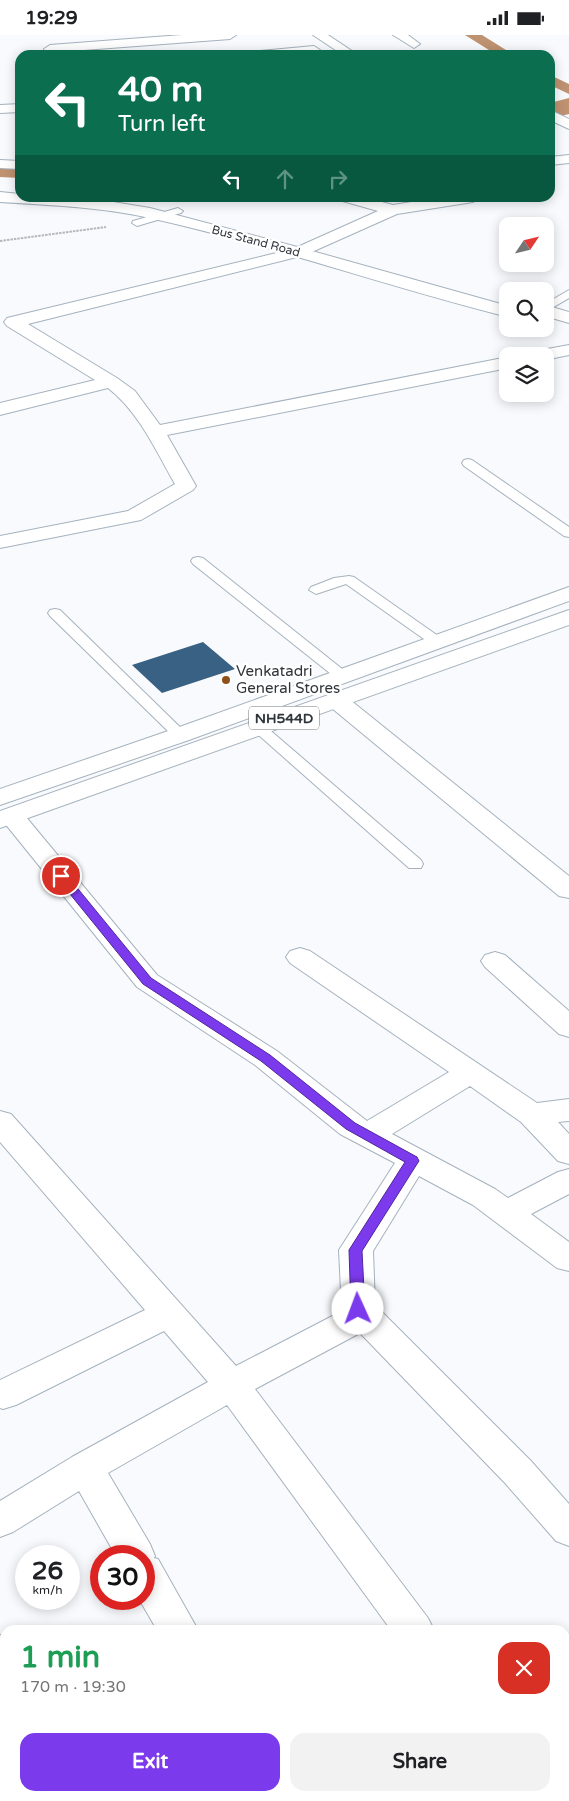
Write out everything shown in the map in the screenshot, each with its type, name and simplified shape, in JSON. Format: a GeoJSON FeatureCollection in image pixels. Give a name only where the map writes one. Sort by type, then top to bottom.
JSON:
{"type":"FeatureCollection","features":[{"type":"Feature","properties":{"kind":"main road"},"geometry":{"type":"LineString","coordinates":[[44,35],[50,50]]}},
{"type":"Feature","properties":{"kind":"main road"},"geometry":{"type":"LineString","coordinates":[[74,50],[230,35]]}},
{"type":"Feature","properties":{"kind":"main road"},"geometry":{"type":"LineString","coordinates":[[319,35],[344,50]]}},
{"type":"Feature","properties":{"kind":"main road"},"geometry":{"type":"LineString","coordinates":[[399,35],[414,44]]}},
{"type":"Feature","properties":{"kind":"main road"},"geometry":{"type":"LineString","coordinates":[[0,109],[15,108]]}},
{"type":"Feature","properties":{"kind":"main road"},"geometry":{"type":"LineString","coordinates":[[555,118],[569,125]]}},
{"type":"Feature","properties":{"kind":"main road"},"geometry":{"type":"LineString","coordinates":[[555,160],[569,159]]}},
{"type":"Feature","properties":{"kind":"main road"},"geometry":{"type":"LineString","coordinates":[[0,164],[15,165]]}},
{"type":"Feature","properties":{"kind":"main road"},"geometry":{"type":"LineString","coordinates":[[0,189],[15,190]]}},
{"type":"Feature","properties":{"kind":"main road","name":"Bus Stand Road"},"geometry":{"type":"LineString","coordinates":[[0,197],[15,198]]}},
{"type":"Feature","properties":{"kind":"main road","name":"Bus Stand Road"},"geometry":{"type":"LineString","coordinates":[[68,202],[171,213],[315,245],[499,296]]}},
{"type":"Feature","properties":{"kind":"main road","name":"Bus Stand Road"},"geometry":{"type":"LineString","coordinates":[[135,202],[298,252],[499,308]]}},
{"type":"Feature","properties":{"kind":"main road"},"geometry":{"type":"LineString","coordinates":[[363,202],[394,210]]}},
{"type":"Feature","properties":{"kind":"main road"},"geometry":{"type":"LineString","coordinates":[[7,324],[298,252],[394,210],[443,202]]}},
{"type":"Feature","properties":{"kind":"main road"},"geometry":{"type":"LineString","coordinates":[[554,312],[569,318]]}},
{"type":"Feature","properties":{"kind":"main road"},"geometry":{"type":"LineString","coordinates":[[0,542],[134,515],[186,486],[155,431],[128,395],[111,382],[7,324]]}},
{"type":"Feature","properties":{"kind":"main road"},"geometry":{"type":"LineString","coordinates":[[554,325],[569,329]]}},
{"type":"Feature","properties":{"kind":"main road"},"geometry":{"type":"LineString","coordinates":[[554,353],[569,350]]}},
{"type":"Feature","properties":{"kind":"main road"},"geometry":{"type":"LineString","coordinates":[[155,431],[499,364]]}},
{"type":"Feature","properties":{"kind":"main road"},"geometry":{"type":"LineString","coordinates":[[0,409],[111,382]]}},
{"type":"Feature","properties":{"kind":"main road","name":"NH544D"},"geometry":{"type":"LineString","coordinates":[[4,811],[180,735],[341,675],[569,594]]}},
{"type":"Feature","properties":{"kind":"main road","name":"NH544D"},"geometry":{"type":"LineString","coordinates":[[4,811],[259,727],[569,617]]}},
{"type":"Feature","properties":{"kind":"main road"},"geometry":{"type":"LineString","coordinates":[[336,700],[569,889]]}},
{"type":"Feature","properties":{"kind":"main road"},"geometry":{"type":"LineString","coordinates":[[4,811],[147,981],[266,1058],[350,1126],[484,1197],[569,1259]]}},
{"type":"Feature","properties":{"kind":"main road"},"geometry":{"type":"LineString","coordinates":[[300,957],[532,1114],[569,1153]]}},
{"type":"Feature","properties":{"kind":"main road"},"geometry":{"type":"LineString","coordinates":[[495,961],[569,1027]]}},
{"type":"Feature","properties":{"kind":"main road"},"geometry":{"type":"LineString","coordinates":[[367,1135],[471,1072]]}},
{"type":"Feature","properties":{"kind":"main road"},"geometry":{"type":"LineString","coordinates":[[532,1114],[569,1110]]}},
{"type":"Feature","properties":{"kind":"main road"},"geometry":{"type":"LineString","coordinates":[[0,1122],[232,1385],[410,1625]]}},
{"type":"Feature","properties":{"kind":"main road"},"geometry":{"type":"LineString","coordinates":[[413,1161],[356,1250],[358,1309],[518,1472],[569,1530]]}},
{"type":"Feature","properties":{"kind":"main road"},"geometry":{"type":"LineString","coordinates":[[506,1213],[569,1181]]}},
{"type":"Feature","properties":{"kind":"main road"},"geometry":{"type":"LineString","coordinates":[[2,1395],[168,1314]]}},
{"type":"Feature","properties":{"kind":"main road"},"geometry":{"type":"LineString","coordinates":[[0,1521],[85,1468],[232,1385],[363,1315]]}},
{"type":"Feature","properties":{"kind":"main road"},"geometry":{"type":"LineString","coordinates":[[85,1468],[130,1545]]}},
{"type":"Feature","properties":{"kind":"main road"},"geometry":{"type":"LineString","coordinates":[[155,1590],[175,1625]]}},
{"type":"Feature","properties":{"kind":"lane"},"geometry":{"type":"LineString","coordinates":[[136,223],[171,213]]}},
{"type":"Feature","properties":{"kind":"lane"},"geometry":{"type":"LineString","coordinates":[[554,303],[569,293]]}},
{"type":"Feature","properties":{"kind":"lane"},"geometry":{"type":"LineString","coordinates":[[468,463],[569,533]]}},
{"type":"Feature","properties":{"kind":"lane"},"geometry":{"type":"LineString","coordinates":[[198,561],[341,675]]}},
{"type":"Feature","properties":{"kind":"lane"},"geometry":{"type":"LineString","coordinates":[[316,589],[348,580],[436,641]]}},
{"type":"Feature","properties":{"kind":"lane"},"geometry":{"type":"LineString","coordinates":[[55,613],[180,735]]}},
{"type":"Feature","properties":{"kind":"lane"},"geometry":{"type":"LineString","coordinates":[[259,727],[415,864]]}},
{"type":"Feature","properties":{"kind":"path"},"geometry":{"type":"LineString","coordinates":[[0,241],[136,223]]}},
{"type":"Feature","properties":{"kind":"building"},"geometry":{"type":"Polygon","coordinates":[[[203,642],[235,669],[162,693],[132,665],[203,642]]]}},
{"type":"Feature","properties":{"kind":"waterway"},"geometry":{"type":"LineString","coordinates":[[472,35],[498,50]]}},
{"type":"Feature","properties":{"kind":"waterway"},"geometry":{"type":"LineString","coordinates":[[555,82],[569,90]]}},
{"type":"Feature","properties":{"kind":"waterway"},"geometry":{"type":"LineString","coordinates":[[555,110],[569,106]]}},
{"type":"Feature","properties":{"kind":"waterway"},"geometry":{"type":"LineString","coordinates":[[0,169],[15,170]]}},
{"type":"Feature","properties":{"kind":"place","name":"Venkatadri General Stores"},"geometry":{"type":"Point","coordinates":[226,680]}},
{"type":"Feature","properties":{"kind":"route"},"geometry":{"type":"LineString","coordinates":[[61,876],[147,981],[266,1058],[350,1126],[413,1161],[356,1250],[358,1309]]}}]}
